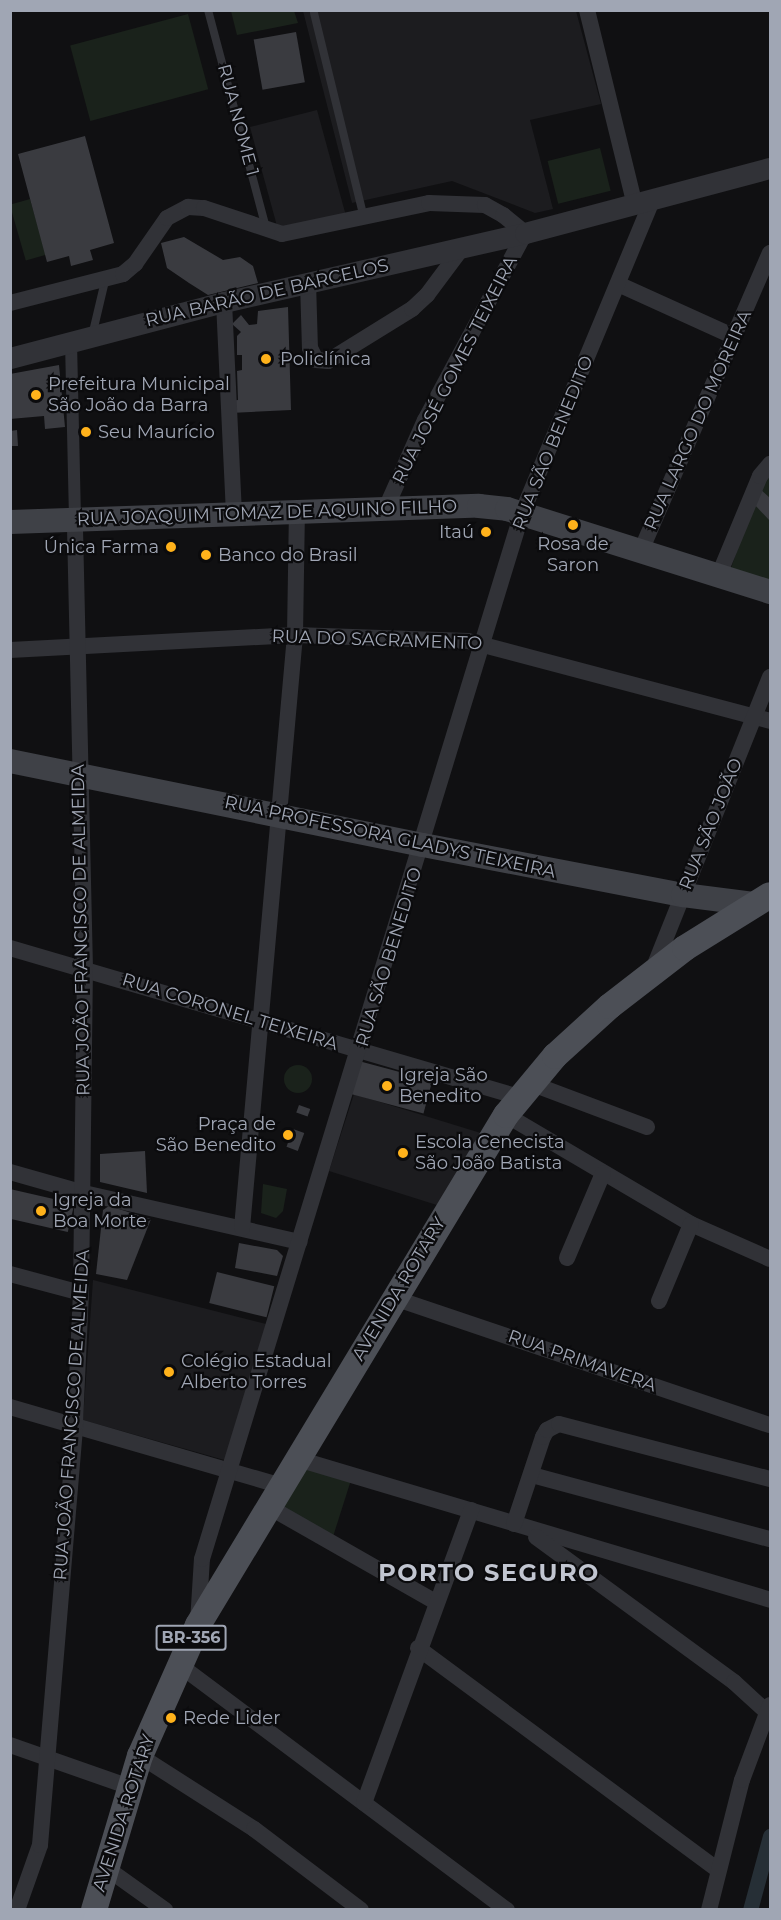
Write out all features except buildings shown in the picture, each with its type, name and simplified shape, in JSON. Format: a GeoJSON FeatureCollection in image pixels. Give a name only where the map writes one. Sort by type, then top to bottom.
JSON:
{"type":"FeatureCollection","features":[{"type":"Feature","properties":{"kind":"main road","name":"RUA JOAQUIM TOMAZ DE AQUINO FILHO"},"geometry":{"type":"LineString","coordinates":[[10,522],[297,510],[479,506],[522,513],[640,553],[771,592]]}},
{"type":"Feature","properties":{"kind":"main road","name":"RUA PROFESSORA GLADYS TEIXEIRA"},"geometry":{"type":"LineString","coordinates":[[10,761],[683,895],[765,902]]}},
{"type":"Feature","properties":{"kind":"main road","name":"AVENIDA ROTARY"},"geometry":{"type":"LineString","coordinates":[[94,1910],[140,1756],[178,1664],[198,1625],[393,1298],[518,1098],[610,1005],[652,972],[765,902]]}},
{"type":"Feature","properties":{"kind":"street"},"geometry":{"type":"LineString","coordinates":[[587,10],[644,200]]}},
{"type":"Feature","properties":{"kind":"street","name":"RUA BARÃO DE BARCELOS"},"geometry":{"type":"LineString","coordinates":[[10,358],[224,302],[525,233],[771,168]]}},
{"type":"Feature","properties":{"kind":"street","name":"RUA SÃO BENEDITO"},"geometry":{"type":"LineString","coordinates":[[198,1625],[202,1559],[232,1469],[360,1052],[522,513],[618,284],[644,200]]}},
{"type":"Feature","properties":{"kind":"street"},"geometry":{"type":"LineString","coordinates":[[10,303],[105,281],[135,264],[167,218],[188,207],[204,208],[267,231],[300,233],[429,202],[457,201],[485,205],[525,233]]}},
{"type":"Feature","properties":{"kind":"street","name":"RUA JOSÉ GOMES TEIXEIRA"},"geometry":{"type":"LineString","coordinates":[[386,508],[425,420],[525,233]]}},
{"type":"Feature","properties":{"kind":"street"},"geometry":{"type":"LineString","coordinates":[[308,282],[310,348],[316,360],[328,361],[412,309],[427,295],[462,248]]}},
{"type":"Feature","properties":{"kind":"street","name":"RUA LARGO DO MOREIRA"},"geometry":{"type":"LineString","coordinates":[[640,553],[771,253]]}},
{"type":"Feature","properties":{"kind":"street"},"geometry":{"type":"LineString","coordinates":[[618,284],[735,337]]}},
{"type":"Feature","properties":{"kind":"street"},"geometry":{"type":"LineString","coordinates":[[224,302],[234,514]]}},
{"type":"Feature","properties":{"kind":"street"},"geometry":{"type":"LineString","coordinates":[[71,342],[75,520]]}},
{"type":"Feature","properties":{"kind":"street"},"geometry":{"type":"LineString","coordinates":[[718,577],[760,476],[771,464]]}},
{"type":"Feature","properties":{"kind":"street"},"geometry":{"type":"LineString","coordinates":[[242,1228],[295,635],[297,510]]}},
{"type":"Feature","properties":{"kind":"street","name":"RUA JOÃO FRANCISCO DE ALMEIDA"},"geometry":{"type":"LineString","coordinates":[[17,1910],[38,1856],[75,1424],[81,1293],[86,969],[78,773],[79,644],[75,520]]}},
{"type":"Feature","properties":{"kind":"street","name":"RUA DO SACRAMENTO"},"geometry":{"type":"LineString","coordinates":[[10,650],[79,644],[295,635],[484,642],[771,721]]}},
{"type":"Feature","properties":{"kind":"street","name":"RUA SÃO JOÃO"},"geometry":{"type":"LineString","coordinates":[[652,972],[771,677]]}},
{"type":"Feature","properties":{"kind":"street","name":"RUA CORONEL TEIXEIRA"},"geometry":{"type":"LineString","coordinates":[[10,948],[518,1098]]}},
{"type":"Feature","properties":{"kind":"street"},"geometry":{"type":"LineString","coordinates":[[518,1098],[646,1127]]}},
{"type":"Feature","properties":{"kind":"street"},"geometry":{"type":"LineString","coordinates":[[518,1098],[603,1173],[691,1224],[771,1259]]}},
{"type":"Feature","properties":{"kind":"street"},"geometry":{"type":"LineString","coordinates":[[10,1172],[84,1193],[300,1242]]}},
{"type":"Feature","properties":{"kind":"street"},"geometry":{"type":"LineString","coordinates":[[567,1258],[603,1173]]}},
{"type":"Feature","properties":{"kind":"street"},"geometry":{"type":"LineString","coordinates":[[659,1301],[691,1224]]}},
{"type":"Feature","properties":{"kind":"street"},"geometry":{"type":"LineString","coordinates":[[10,1274],[81,1293]]}},
{"type":"Feature","properties":{"kind":"street","name":"RUA PRIMAVERA"},"geometry":{"type":"LineString","coordinates":[[393,1298],[771,1425]]}},
{"type":"Feature","properties":{"kind":"street"},"geometry":{"type":"LineString","coordinates":[[10,1407],[232,1469],[434,1601]]}},
{"type":"Feature","properties":{"kind":"street"},"geometry":{"type":"LineString","coordinates":[[520,1527],[532,1475],[547,1430],[559,1424],[771,1479]]}},
{"type":"Feature","properties":{"kind":"street"},"geometry":{"type":"LineString","coordinates":[[298,1459],[771,1600]]}},
{"type":"Feature","properties":{"kind":"street"},"geometry":{"type":"LineString","coordinates":[[532,1475],[771,1539]]}},
{"type":"Feature","properties":{"kind":"street"},"geometry":{"type":"LineString","coordinates":[[364,1803],[434,1601],[471,1510]]}},
{"type":"Feature","properties":{"kind":"street"},"geometry":{"type":"LineString","coordinates":[[520,1527],[769,1710],[742,1780],[709,1910]]}},
{"type":"Feature","properties":{"kind":"street"},"geometry":{"type":"LineString","coordinates":[[418,1648],[718,1870]]}},
{"type":"Feature","properties":{"kind":"street"},"geometry":{"type":"LineString","coordinates":[[178,1664],[507,1910]]}},
{"type":"Feature","properties":{"kind":"street"},"geometry":{"type":"LineString","coordinates":[[10,1745],[130,1787]]}},
{"type":"Feature","properties":{"kind":"street"},"geometry":{"type":"LineString","coordinates":[[140,1756],[254,1829],[362,1910]]}},
{"type":"Feature","properties":{"kind":"street"},"geometry":{"type":"LineString","coordinates":[[105,1867],[165,1910]]}},
{"type":"Feature","properties":{"kind":"lane","name":"RUA NOME 1"},"geometry":{"type":"LineString","coordinates":[[208,10],[267,231]]}},
{"type":"Feature","properties":{"kind":"lane"},"geometry":{"type":"LineString","coordinates":[[314,13],[364,218]]}},
{"type":"Feature","properties":{"kind":"lane"},"geometry":{"type":"LineString","coordinates":[[92,336],[105,281]]}},
{"type":"Feature","properties":{"kind":"shaded area"},"geometry":{"type":"Polygon","coordinates":[[[231,11],[294,11],[298,23],[237,35],[231,11]]]}},
{"type":"Feature","properties":{"kind":"shaded area"},"geometry":{"type":"Polygon","coordinates":[[[303,11],[576,11],[601,104],[530,120],[553,209],[535,213],[452,181],[352,203],[303,11]]]}},
{"type":"Feature","properties":{"kind":"shaded area"},"geometry":{"type":"Polygon","coordinates":[[[188,14],[208,89],[90,121],[70,46],[188,14]]]}},
{"type":"Feature","properties":{"kind":"shaded area"},"geometry":{"type":"Polygon","coordinates":[[[317,110],[346,216],[286,230],[277,226],[250,127],[317,110]]]}},
{"type":"Feature","properties":{"kind":"shaded area"},"geometry":{"type":"Polygon","coordinates":[[[600,148],[611,191],[558,204],[548,161],[600,148]]]}},
{"type":"Feature","properties":{"kind":"shaded area"},"geometry":{"type":"Polygon","coordinates":[[[30,199],[46,255],[26,261],[10,205],[30,199]]]}},
{"type":"Feature","properties":{"kind":"shaded area"},"geometry":{"type":"Polygon","coordinates":[[[770,473],[770,586],[729,574],[757,492],[770,473]]]}},
{"type":"Feature","properties":{"kind":"shaded area"},"geometry":{"type":"Polygon","coordinates":[[[298,1065],[308,1069],[312,1079],[308,1089],[298,1093],[288,1089],[284,1079],[288,1069],[298,1065]]]}},
{"type":"Feature","properties":{"kind":"shaded area","name":"Escola Cenecista São João Batista"},"geometry":{"type":"Polygon","coordinates":[[[354,1094],[484,1134],[440,1206],[329,1171],[354,1094]]]}},
{"type":"Feature","properties":{"kind":"shaded area"},"geometry":{"type":"Polygon","coordinates":[[[263,1184],[287,1189],[283,1211],[276,1218],[261,1213],[263,1184]]]}},
{"type":"Feature","properties":{"kind":"shaded area","name":"Colégio Estadual Alberto Torres"},"geometry":{"type":"Polygon","coordinates":[[[93,1280],[266,1324],[228,1461],[83,1420],[93,1280]]]}},
{"type":"Feature","properties":{"kind":"shaded area"},"geometry":{"type":"Polygon","coordinates":[[[296,1464],[351,1480],[331,1543],[271,1506],[296,1464]]]}},
{"type":"Feature","properties":{"kind":"waterway"},"geometry":{"type":"LineString","coordinates":[[750,1910],[770,1836]]}},
{"type":"Feature","properties":{"kind":"place","name":"Policlínica"},"geometry":{"type":"Point","coordinates":[266,359]}},
{"type":"Feature","properties":{"kind":"place","name":"Prefeitura Municipal São João da Barra"},"geometry":{"type":"Point","coordinates":[36,395]}},
{"type":"Feature","properties":{"kind":"place","name":"Seu Maurício"},"geometry":{"type":"Point","coordinates":[86,432]}},
{"type":"Feature","properties":{"kind":"place","name":"Rosa de Saron"},"geometry":{"type":"Point","coordinates":[573,525]}},
{"type":"Feature","properties":{"kind":"place","name":"Itaú"},"geometry":{"type":"Point","coordinates":[486,532]}},
{"type":"Feature","properties":{"kind":"place","name":"Única Farma"},"geometry":{"type":"Point","coordinates":[171,547]}},
{"type":"Feature","properties":{"kind":"place","name":"Banco do Brasil"},"geometry":{"type":"Point","coordinates":[206,555]}},
{"type":"Feature","properties":{"kind":"place","name":"Igreja São Benedito"},"geometry":{"type":"Point","coordinates":[387,1086]}},
{"type":"Feature","properties":{"kind":"place","name":"Praça de São Benedito"},"geometry":{"type":"Point","coordinates":[288,1135]}},
{"type":"Feature","properties":{"kind":"place","name":"Escola Cenecista São João Batista"},"geometry":{"type":"Point","coordinates":[403,1153]}},
{"type":"Feature","properties":{"kind":"place","name":"Igreja da Boa Morte"},"geometry":{"type":"Point","coordinates":[41,1211]}},
{"type":"Feature","properties":{"kind":"place","name":"Colégio Estadual Alberto Torres"},"geometry":{"type":"Point","coordinates":[169,1372]}},
{"type":"Feature","properties":{"kind":"place","name":"Rede Lider"},"geometry":{"type":"Point","coordinates":[171,1718]}},
{"type":"Feature","properties":{"kind":"district","name":"PORTO SEGURO"},"geometry":{"type":"Point","coordinates":[489,1573]}}]}
